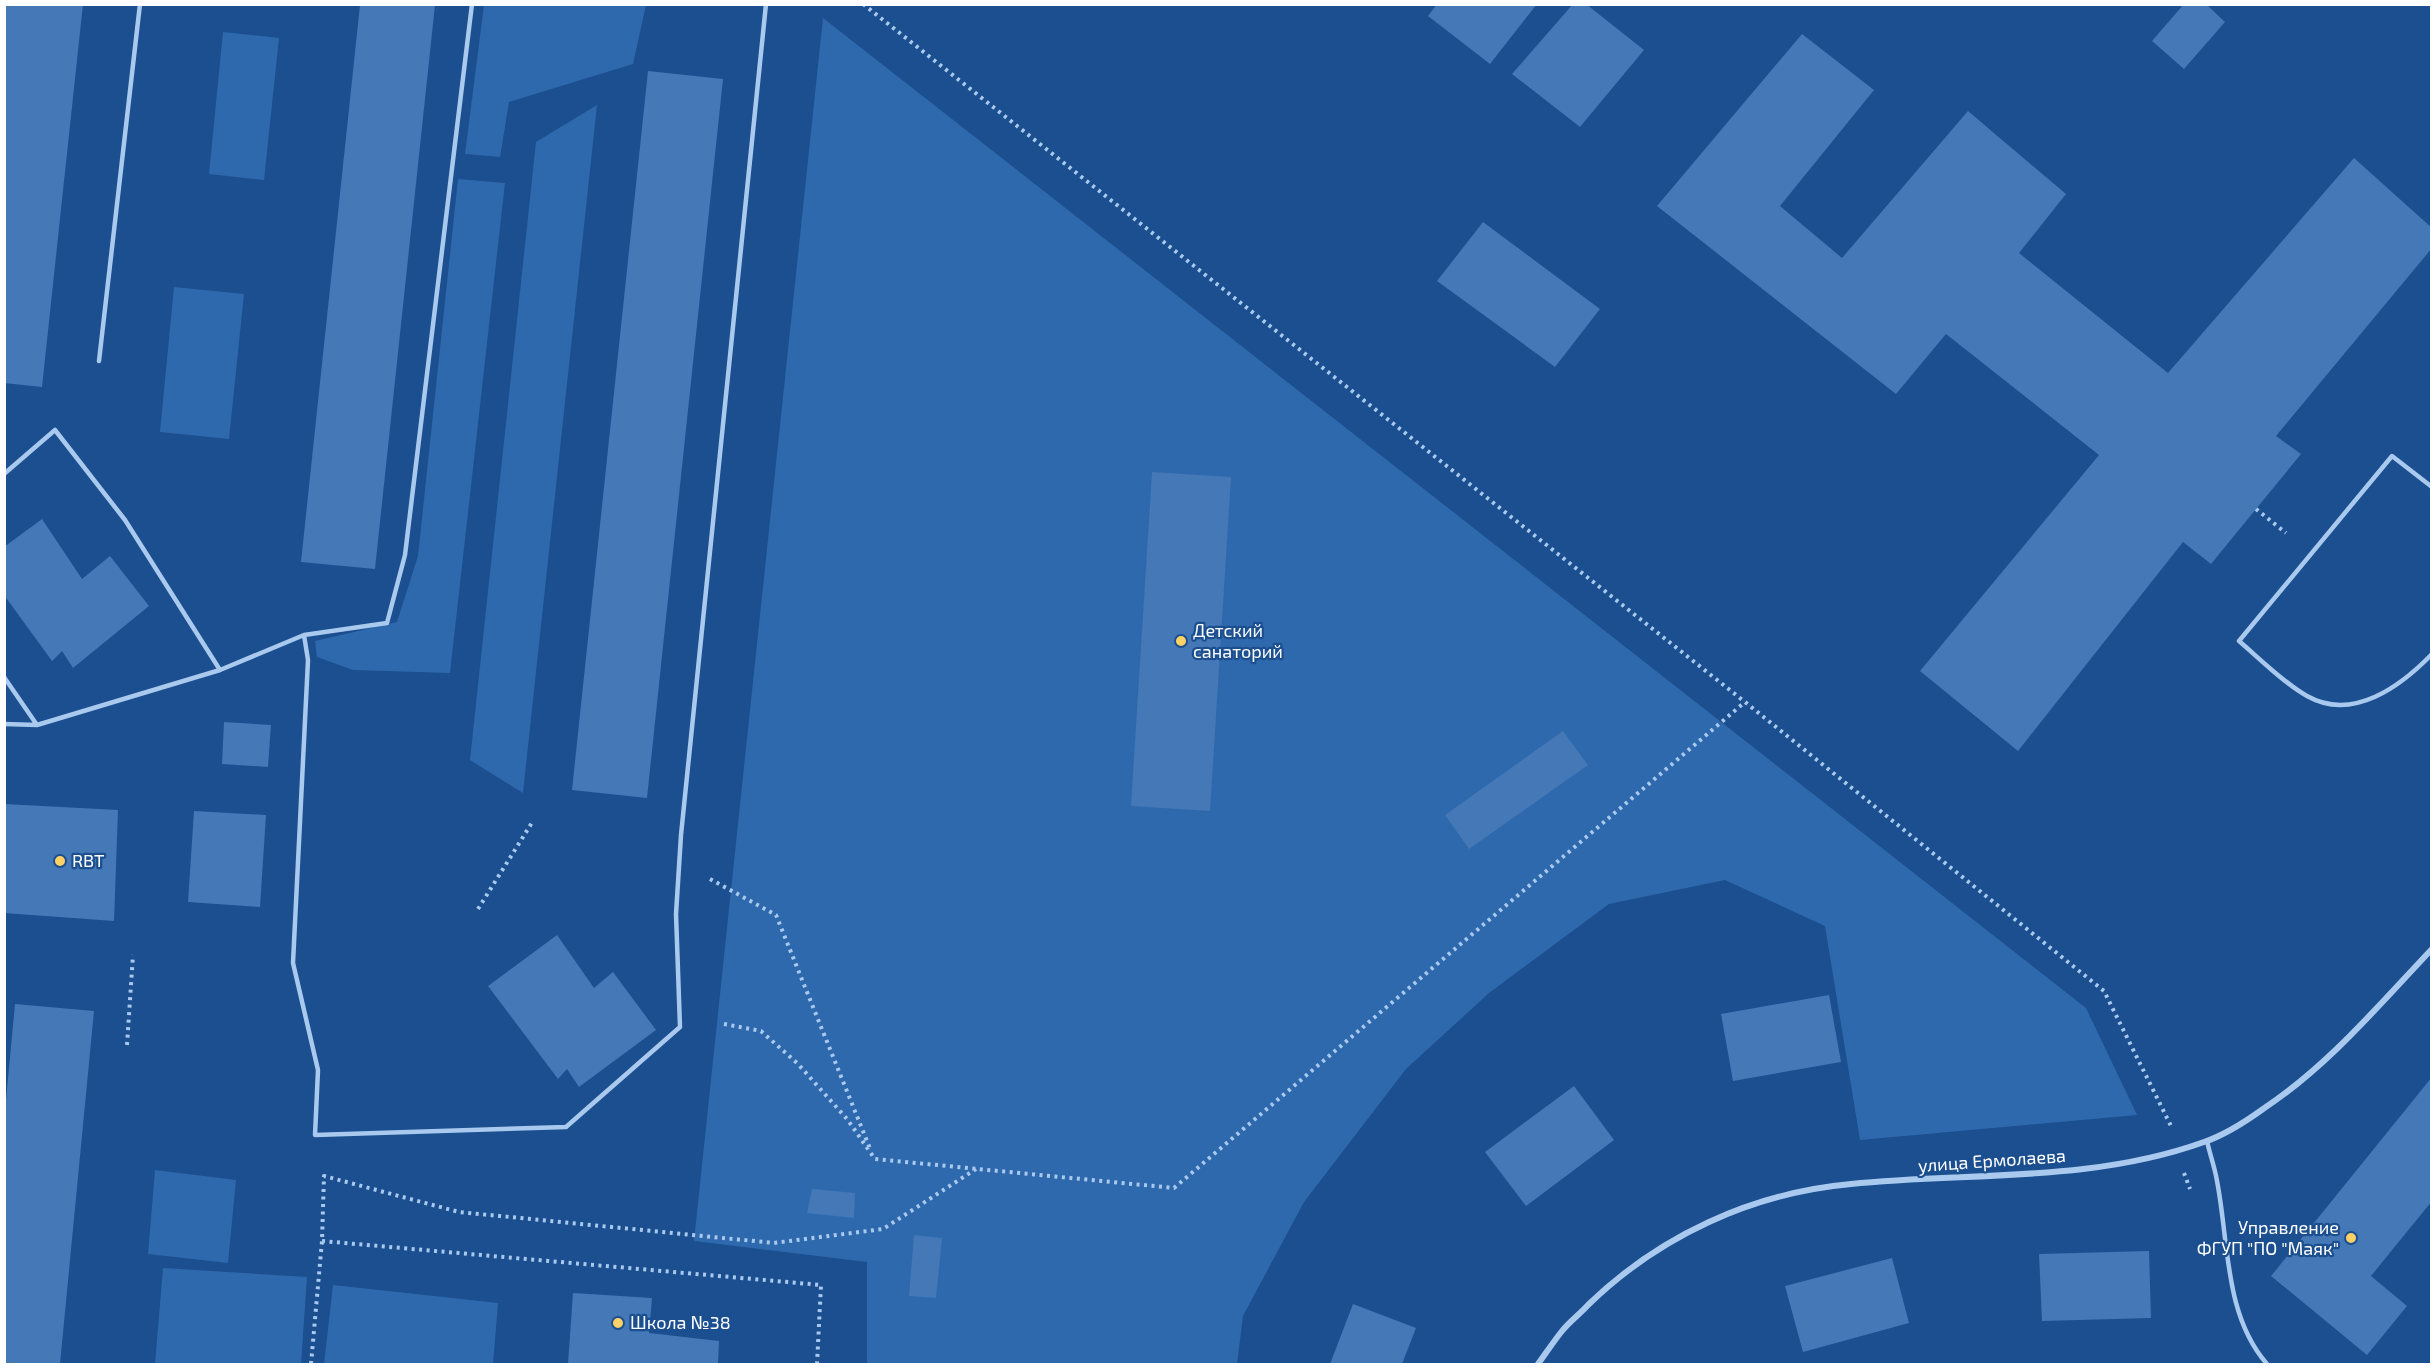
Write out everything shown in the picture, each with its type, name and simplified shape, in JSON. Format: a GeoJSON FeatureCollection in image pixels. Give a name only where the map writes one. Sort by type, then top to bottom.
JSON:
{"type":"FeatureCollection","features":[{"type":"Feature","properties":{"kind":"street","name":"улица Ермолаева"},"geometry":{"type":"LineString","coordinates":[[1538,1365],[1563,1330],[1602,1292],[1629,1270],[1681,1236],[1735,1210],[1792,1192],[1851,1184],[2061,1172],[2121,1164],[2207,1141],[2244,1122],[2283,1096],[2334,1054],[2432,950]]}},
{"type":"Feature","properties":{"kind":"lane"},"geometry":{"type":"LineString","coordinates":[[99,361],[140,4]]}},
{"type":"Feature","properties":{"kind":"lane"},"geometry":{"type":"LineString","coordinates":[[4,724],[37,725],[220,670],[304,635],[387,623],[405,555],[472,4]]}},
{"type":"Feature","properties":{"kind":"lane"},"geometry":{"type":"LineString","coordinates":[[304,635],[308,660],[293,963],[318,1070],[315,1135],[566,1127],[680,1027],[676,914],[681,835],[766,4]]}},
{"type":"Feature","properties":{"kind":"lane"},"geometry":{"type":"LineString","coordinates":[[4,474],[55,430],[125,520],[220,670]]}},
{"type":"Feature","properties":{"kind":"lane"},"geometry":{"type":"LineString","coordinates":[[2432,487],[2392,456],[2239,641],[2307,696],[2332,705],[2363,702],[2396,687],[2432,654]]}},
{"type":"Feature","properties":{"kind":"lane"},"geometry":{"type":"LineString","coordinates":[[4,677],[37,725]]}},
{"type":"Feature","properties":{"kind":"lane"},"geometry":{"type":"LineString","coordinates":[[2207,1141],[2217,1180],[2235,1303],[2255,1351],[2267,1365]]}},
{"type":"Feature","properties":{"kind":"path"},"geometry":{"type":"LineString","coordinates":[[863,4],[1745,702],[2104,991],[2171,1123],[2190,1189]]}},
{"type":"Feature","properties":{"kind":"path"},"geometry":{"type":"LineString","coordinates":[[2256,509],[2286,533]]}},
{"type":"Feature","properties":{"kind":"path"},"geometry":{"type":"LineString","coordinates":[[724,1024],[760,1031],[768,1037],[798,1064],[847,1119],[875,1159],[1174,1188],[1745,702]]}},
{"type":"Feature","properties":{"kind":"path"},"geometry":{"type":"LineString","coordinates":[[478,909],[533,821]]}},
{"type":"Feature","properties":{"kind":"path"},"geometry":{"type":"LineString","coordinates":[[710,879],[776,915],[875,1159]]}},
{"type":"Feature","properties":{"kind":"path"},"geometry":{"type":"LineString","coordinates":[[127,1045],[132,955]]}},
{"type":"Feature","properties":{"kind":"path"},"geometry":{"type":"LineString","coordinates":[[310,1365],[322,1242],[324,1176],[459,1212],[774,1243],[883,1229],[977,1169]]}},
{"type":"Feature","properties":{"kind":"path"},"geometry":{"type":"LineString","coordinates":[[322,1242],[821,1285],[817,1365]]}},
{"type":"Feature","properties":{"kind":"shaded area"},"geometry":{"type":"Polygon","coordinates":[[[484,4],[646,5],[633,64],[509,102],[500,157],[465,154],[484,4]]]}},
{"type":"Feature","properties":{"kind":"shaded area"},"geometry":{"type":"Polygon","coordinates":[[[823,18],[2086,1008],[2137,1115],[1860,1140],[1825,926],[1725,880],[1609,904],[1489,993],[1406,1069],[1304,1202],[1243,1316],[1237,1364],[867,1364],[867,1262],[694,1241],[823,18]]]}},
{"type":"Feature","properties":{"kind":"shaded area"},"geometry":{"type":"Polygon","coordinates":[[[223,32],[279,38],[264,180],[209,174],[223,32]]]}},
{"type":"Feature","properties":{"kind":"shaded area"},"geometry":{"type":"Polygon","coordinates":[[[597,105],[523,793],[470,760],[536,142],[597,105]]]}},
{"type":"Feature","properties":{"kind":"shaded area"},"geometry":{"type":"Polygon","coordinates":[[[458,179],[505,183],[450,673],[353,670],[317,657],[315,641],[397,622],[418,556],[458,179]]]}},
{"type":"Feature","properties":{"kind":"shaded area"},"geometry":{"type":"Polygon","coordinates":[[[174,287],[244,294],[229,439],[160,432],[174,287]]]}},
{"type":"Feature","properties":{"kind":"shaded area"},"geometry":{"type":"Polygon","coordinates":[[[155,1170],[236,1180],[228,1263],[148,1254],[155,1170]]]}},
{"type":"Feature","properties":{"kind":"shaded area"},"geometry":{"type":"Polygon","coordinates":[[[163,1268],[307,1277],[301,1364],[155,1364],[163,1268]]]}},
{"type":"Feature","properties":{"kind":"shaded area"},"geometry":{"type":"Polygon","coordinates":[[[333,1285],[498,1303],[493,1364],[324,1364],[333,1285]]]}},
{"type":"Feature","properties":{"kind":"building"},"geometry":{"type":"Polygon","coordinates":[[[4,4],[83,4],[42,387],[4,383],[4,4]]]}},
{"type":"Feature","properties":{"kind":"building"},"geometry":{"type":"Polygon","coordinates":[[[1437,4],[1537,4],[1490,64],[1428,16],[1437,4]]]}},
{"type":"Feature","properties":{"kind":"building"},"geometry":{"type":"Polygon","coordinates":[[[1573,4],[1586,4],[1644,50],[1580,127],[1512,74],[1573,4]]]}},
{"type":"Feature","properties":{"kind":"building"},"geometry":{"type":"Polygon","coordinates":[[[2184,4],[2206,4],[2225,22],[2184,69],[2152,41],[2184,4]]]}},
{"type":"Feature","properties":{"kind":"building"},"geometry":{"type":"Polygon","coordinates":[[[360,5],[435,5],[375,569],[301,562],[360,5]]]}},
{"type":"Feature","properties":{"kind":"building"},"geometry":{"type":"Polygon","coordinates":[[[1802,34],[1874,90],[1780,206],[1842,258],[1968,111],[2066,194],[2019,253],[2168,373],[2354,158],[2432,228],[2432,248],[2276,436],[2301,454],[2211,564],[2183,542],[2018,751],[1920,671],[2099,455],[1946,334],[1896,394],[1657,206],[1802,34]]]}},
{"type":"Feature","properties":{"kind":"building"},"geometry":{"type":"Polygon","coordinates":[[[648,71],[723,79],[647,798],[572,790],[648,71]]]}},
{"type":"Feature","properties":{"kind":"building"},"geometry":{"type":"Polygon","coordinates":[[[1483,222],[1600,309],[1555,367],[1437,281],[1483,222]]]}},
{"type":"Feature","properties":{"kind":"building","name":"Детский санаторий"},"geometry":{"type":"Polygon","coordinates":[[[1152,472],[1231,477],[1210,811],[1131,806],[1152,472]]]}},
{"type":"Feature","properties":{"kind":"building"},"geometry":{"type":"Polygon","coordinates":[[[42,519],[82,579],[110,556],[149,606],[73,668],[62,651],[52,661],[4,595],[4,547],[42,519]]]}},
{"type":"Feature","properties":{"kind":"building"},"geometry":{"type":"Polygon","coordinates":[[[224,722],[271,725],[268,767],[222,764],[224,722]]]}},
{"type":"Feature","properties":{"kind":"building"},"geometry":{"type":"Polygon","coordinates":[[[1563,731],[1588,765],[1469,849],[1445,815],[1563,731]]]}},
{"type":"Feature","properties":{"kind":"building","name":"RBT"},"geometry":{"type":"Polygon","coordinates":[[[4,804],[118,810],[114,921],[4,913],[4,804]]]}},
{"type":"Feature","properties":{"kind":"building"},"geometry":{"type":"Polygon","coordinates":[[[194,811],[266,815],[260,907],[188,902],[194,811]]]}},
{"type":"Feature","properties":{"kind":"building"},"geometry":{"type":"Polygon","coordinates":[[[557,935],[594,988],[613,972],[656,1030],[579,1087],[567,1069],[558,1079],[488,986],[557,935]]]}},
{"type":"Feature","properties":{"kind":"building"},"geometry":{"type":"Polygon","coordinates":[[[1829,995],[1841,1062],[1733,1081],[1721,1014],[1829,995]]]}},
{"type":"Feature","properties":{"kind":"building"},"geometry":{"type":"Polygon","coordinates":[[[15,1004],[94,1011],[60,1364],[4,1364],[4,1121],[15,1004]]]}},
{"type":"Feature","properties":{"kind":"building","name":"Управление ФГУП \"ПО \"Маяк\""},"geometry":{"type":"Polygon","coordinates":[[[2432,1077],[2432,1201],[2371,1276],[2407,1306],[2367,1355],[2271,1276],[2432,1077]]]}},
{"type":"Feature","properties":{"kind":"building"},"geometry":{"type":"Polygon","coordinates":[[[1574,1086],[1614,1140],[1526,1206],[1485,1152],[1574,1086]]]}},
{"type":"Feature","properties":{"kind":"building"},"geometry":{"type":"Polygon","coordinates":[[[812,1189],[855,1193],[854,1218],[807,1213],[812,1189]]]}},
{"type":"Feature","properties":{"kind":"building"},"geometry":{"type":"Polygon","coordinates":[[[914,1235],[942,1238],[936,1298],[909,1296],[914,1235]]]}},
{"type":"Feature","properties":{"kind":"building"},"geometry":{"type":"Polygon","coordinates":[[[2149,1251],[2151,1318],[2042,1321],[2039,1254],[2149,1251]]]}},
{"type":"Feature","properties":{"kind":"building"},"geometry":{"type":"Polygon","coordinates":[[[1892,1258],[1909,1323],[1803,1352],[1785,1286],[1892,1258]]]}},
{"type":"Feature","properties":{"kind":"building"},"geometry":{"type":"Polygon","coordinates":[[[573,1293],[652,1298],[649,1333],[719,1341],[718,1364],[568,1364],[573,1293]]]}},
{"type":"Feature","properties":{"kind":"building"},"geometry":{"type":"Polygon","coordinates":[[[1353,1304],[1416,1328],[1402,1364],[1330,1364],[1353,1304]]]}},
{"type":"Feature","properties":{"kind":"place","name":"Детский санаторий"},"geometry":{"type":"Point","coordinates":[1181,641]}},
{"type":"Feature","properties":{"kind":"place","name":"RBT"},"geometry":{"type":"Point","coordinates":[60,861]}},
{"type":"Feature","properties":{"kind":"place","name":"Управление ФГУП \"ПО \"Маяк\""},"geometry":{"type":"Point","coordinates":[2351,1238]}},
{"type":"Feature","properties":{"kind":"place","name":"Школа №38"},"geometry":{"type":"Point","coordinates":[618,1323]}}]}
